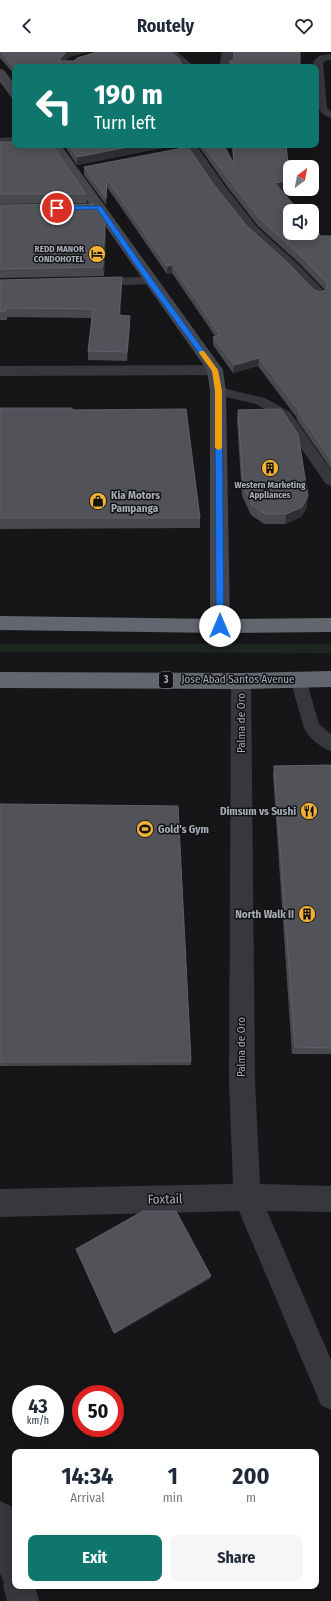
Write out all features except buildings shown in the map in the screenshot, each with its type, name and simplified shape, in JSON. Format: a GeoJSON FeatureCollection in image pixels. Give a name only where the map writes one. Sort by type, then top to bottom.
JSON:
{"type":"FeatureCollection","features":[{"type":"Feature","properties":{"kind":"highway"},"geometry":{"type":"LineString","coordinates":[[0,623],[220,626],[331,625]]}},
{"type":"Feature","properties":{"kind":"highway","name":"Jose Abad Santos Avenue"},"geometry":{"type":"LineString","coordinates":[[0,680],[241,681],[331,679]]}},
{"type":"Feature","properties":{"kind":"main road"},"geometry":{"type":"LineString","coordinates":[[0,73],[10,87]]}},
{"type":"Feature","properties":{"kind":"main road"},"geometry":{"type":"LineString","coordinates":[[56,148],[74,171],[149,281],[215,370],[218,391],[220,626]]}},
{"type":"Feature","properties":{"kind":"street"},"geometry":{"type":"LineString","coordinates":[[170,52],[185,64]]}},
{"type":"Feature","properties":{"kind":"street"},"geometry":{"type":"LineString","coordinates":[[226,64],[228,52]]}},
{"type":"Feature","properties":{"kind":"street"},"geometry":{"type":"LineString","coordinates":[[0,142],[12,141]]}},
{"type":"Feature","properties":{"kind":"street"},"geometry":{"type":"LineString","coordinates":[[187,148],[252,230],[293,267],[319,294]]}},
{"type":"Feature","properties":{"kind":"street"},"geometry":{"type":"LineString","coordinates":[[74,171],[89,168]]}},
{"type":"Feature","properties":{"kind":"street"},"geometry":{"type":"LineString","coordinates":[[84,208],[99,208]]}},
{"type":"Feature","properties":{"kind":"street"},"geometry":{"type":"LineString","coordinates":[[79,282],[149,281]]}},
{"type":"Feature","properties":{"kind":"street"},"geometry":{"type":"LineString","coordinates":[[0,371],[215,370]]}},
{"type":"Feature","properties":{"kind":"street","name":"Palma de Oro"},"geometry":{"type":"LineString","coordinates":[[241,681],[242,1081],[247,1197],[331,1395]]}},
{"type":"Feature","properties":{"kind":"street","name":"Foxtail"},"geometry":{"type":"LineString","coordinates":[[0,1203],[247,1197],[331,1199]]}},
{"type":"Feature","properties":{"kind":"street"},"geometry":{"type":"LineString","coordinates":[[0,1517],[12,1560]]}},
{"type":"Feature","properties":{"kind":"street"},"geometry":{"type":"LineString","coordinates":[[20,1589],[23,1601]]}},
{"type":"Feature","properties":{"kind":"lane"},"geometry":{"type":"LineString","coordinates":[[318,64],[318,62],[322,58],[331,58]]}},
{"type":"Feature","properties":{"kind":"lane"},"geometry":{"type":"LineString","coordinates":[[319,74],[322,108],[327,114],[331,115]]}},
{"type":"Feature","properties":{"kind":"lane"},"geometry":{"type":"LineString","coordinates":[[218,391],[260,401],[285,415],[331,481]]}},
{"type":"Feature","properties":{"kind":"lane"},"geometry":{"type":"LineString","coordinates":[[298,679],[312,728],[331,744]]}},
{"type":"Feature","properties":{"kind":"shaded area"},"geometry":{"type":"Polygon","coordinates":[[[0,644],[331,644],[331,653],[0,652],[0,644]]]}},
{"type":"Feature","properties":{"kind":"slow traffic"},"geometry":{"type":"LineString","coordinates":[[202,353],[215,370],[218,391],[219,448]]}},
{"type":"Feature","properties":{"kind":"place","name":"REDD MANOR CONDOHOTEL"},"geometry":{"type":"Point","coordinates":[97,254]}},
{"type":"Feature","properties":{"kind":"place","name":"Western Marketing Appliances"},"geometry":{"type":"Point","coordinates":[270,468]}},
{"type":"Feature","properties":{"kind":"place","name":"Kia Motors Pampanga"},"geometry":{"type":"Point","coordinates":[98,501]}},
{"type":"Feature","properties":{"kind":"place","name":"Dimsum vs Sushi"},"geometry":{"type":"Point","coordinates":[309,811]}},
{"type":"Feature","properties":{"kind":"place","name":"Gold's Gym"},"geometry":{"type":"Point","coordinates":[145,829]}},
{"type":"Feature","properties":{"kind":"place","name":"North Walk II"},"geometry":{"type":"Point","coordinates":[307,914]}},
{"type":"Feature","properties":{"kind":"route"},"geometry":{"type":"LineString","coordinates":[[57,208],[99,208],[149,281],[215,370],[218,391],[220,626]]}}]}
